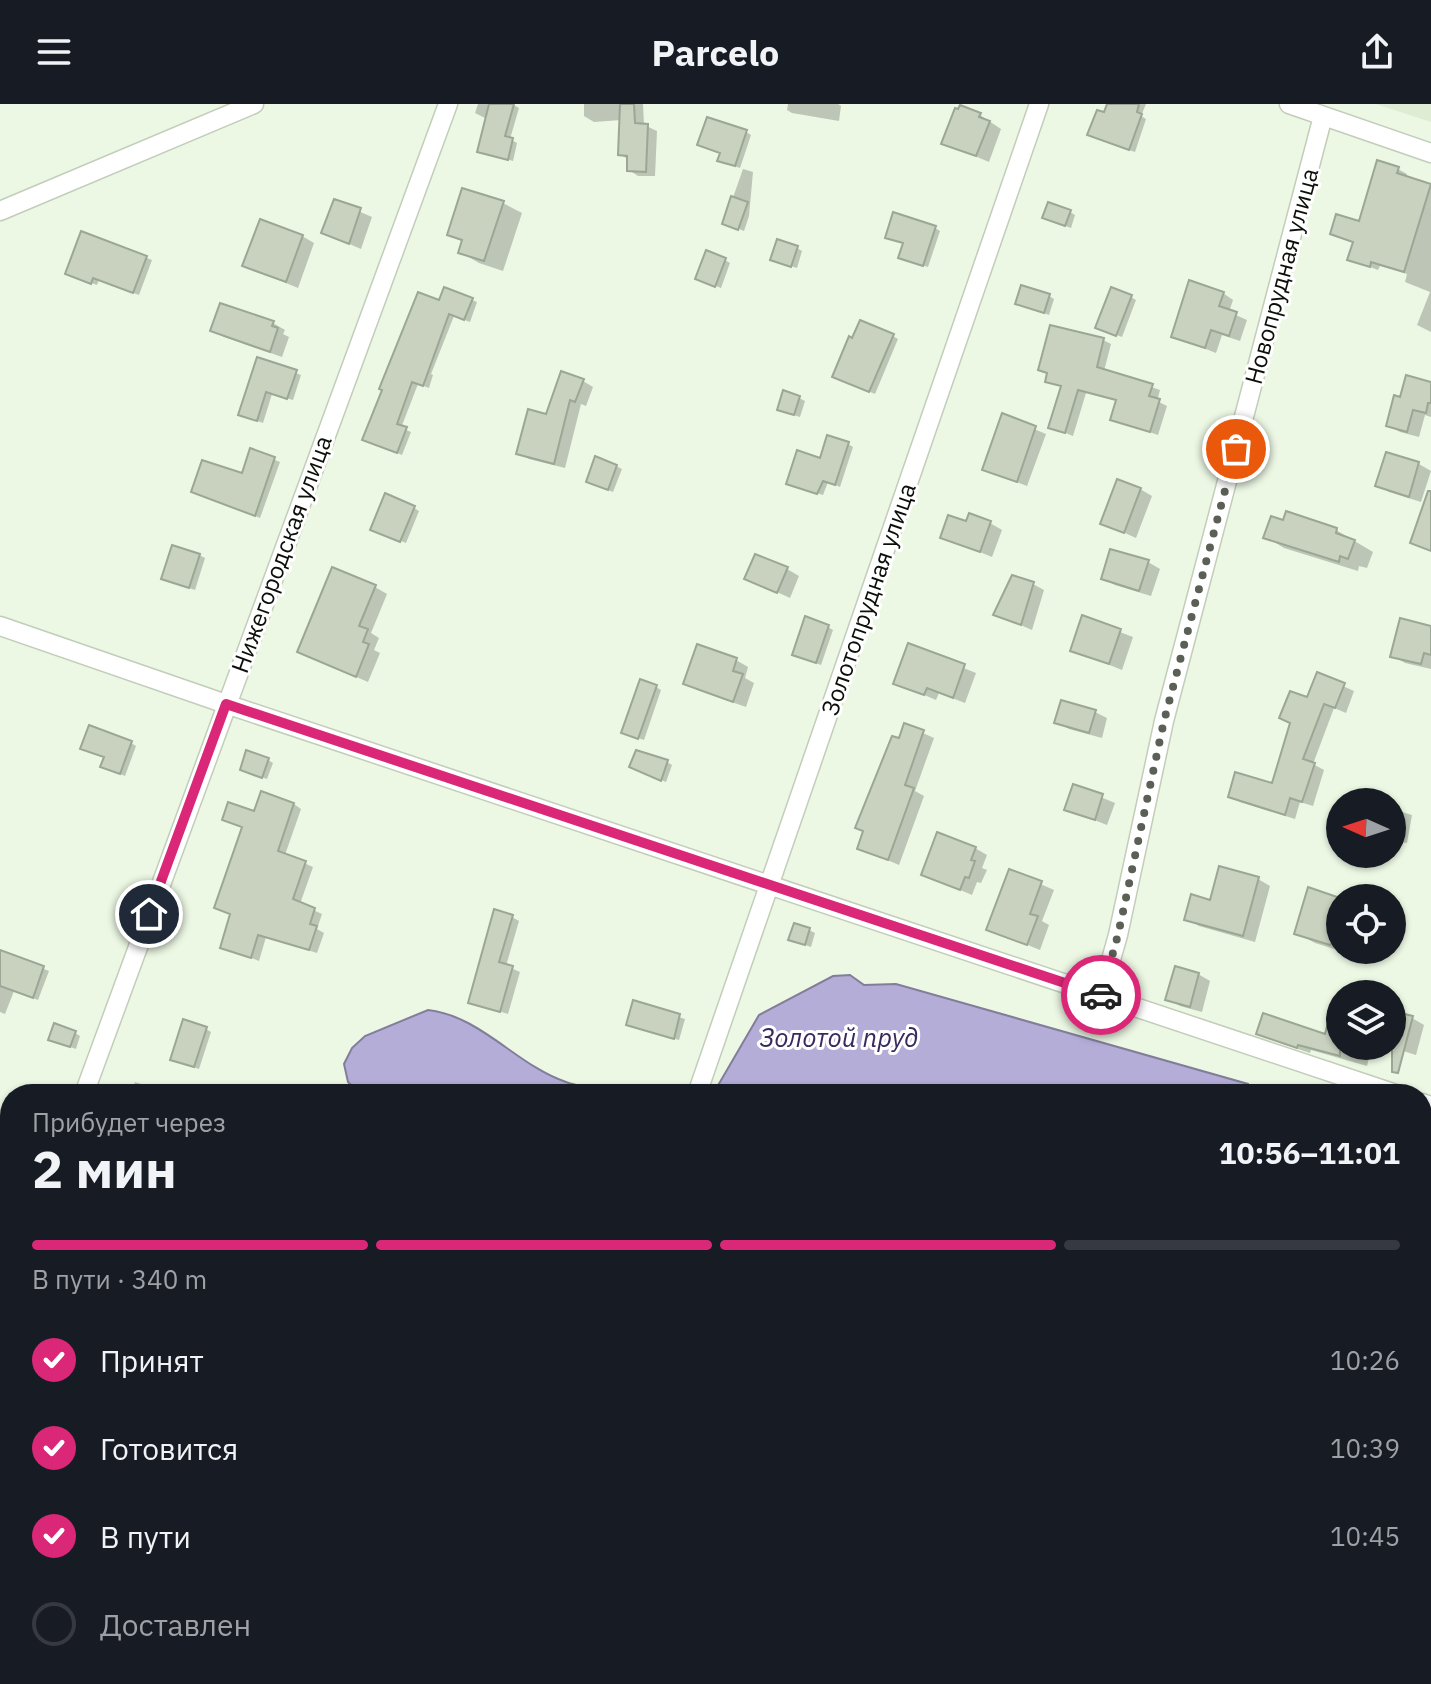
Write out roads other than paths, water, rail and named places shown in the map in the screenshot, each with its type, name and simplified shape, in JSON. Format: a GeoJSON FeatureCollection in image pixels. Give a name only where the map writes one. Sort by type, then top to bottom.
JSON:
{"type":"FeatureCollection","features":[{"type":"Feature","properties":{"kind":"street"},"geometry":{"type":"LineString","coordinates":[[0,211],[254,104]]}},
{"type":"Feature","properties":{"kind":"street","name":"Нижегородская улица"},"geometry":{"type":"LineString","coordinates":[[88,1084],[448,104]]}},
{"type":"Feature","properties":{"kind":"street","name":"Золотопрудная улица"},"geometry":{"type":"LineString","coordinates":[[700,1084],[1039,104]]}},
{"type":"Feature","properties":{"kind":"street"},"geometry":{"type":"LineString","coordinates":[[1289,104],[1431,153]]}},
{"type":"Feature","properties":{"kind":"street","name":"Новопрудная улица"},"geometry":{"type":"LineString","coordinates":[[1101,995],[1118,935],[1164,721],[1323,116]]}},
{"type":"Feature","properties":{"kind":"street"},"geometry":{"type":"LineString","coordinates":[[0,626],[1366,1084]]}},
{"type":"Feature","properties":{"kind":"water","name":"Золотой пруд"},"geometry":{"type":"Polygon","coordinates":[[[850,975],[864,985],[896,984],[1248,1084],[719,1084],[759,1015],[833,976],[850,975]]]}},
{"type":"Feature","properties":{"kind":"water"},"geometry":{"type":"Polygon","coordinates":[[[428,1010],[447,1014],[482,1031],[548,1074],[574,1084],[350,1084],[344,1064],[352,1048],[365,1036],[428,1010]]]}}]}
